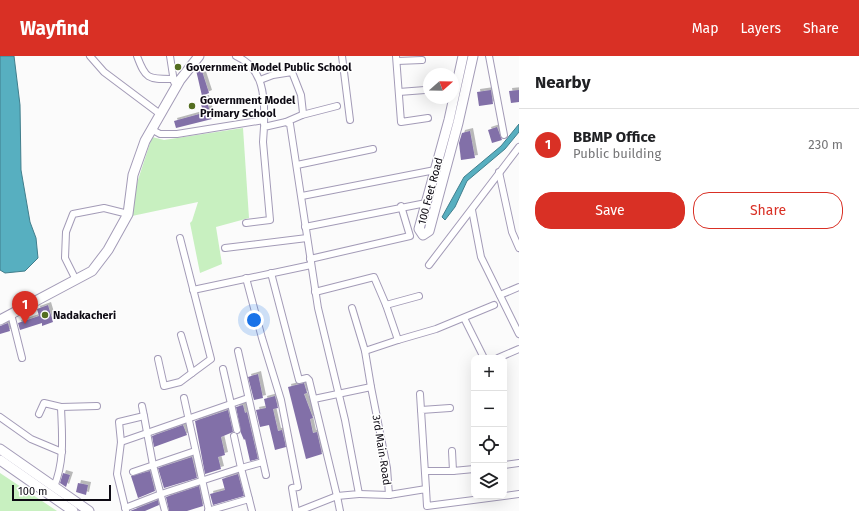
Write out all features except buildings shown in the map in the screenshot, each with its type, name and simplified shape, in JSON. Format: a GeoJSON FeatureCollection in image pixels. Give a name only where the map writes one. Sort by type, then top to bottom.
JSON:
{"type":"FeatureCollection","features":[{"type":"Feature","properties":{"kind":"main road"},"geometry":{"type":"LineString","coordinates":[[0,320],[92,271],[108,250],[128,214],[133,175],[145,141],[175,83],[199,56]]}},
{"type":"Feature","properties":{"kind":"main road","name":"100 Feet Road"},"geometry":{"type":"LineString","coordinates":[[463,56],[426,202],[420,229],[423,235],[429,231],[458,123],[473,56]]}},
{"type":"Feature","properties":{"kind":"main road"},"geometry":{"type":"LineString","coordinates":[[0,449],[89,511]]}},
{"type":"Feature","properties":{"kind":"main road"},"geometry":{"type":"LineString","coordinates":[[0,460],[72,511]]}},
{"type":"Feature","properties":{"kind":"street"},"geometry":{"type":"LineString","coordinates":[[90,56],[104,72],[160,114]]}},
{"type":"Feature","properties":{"kind":"street"},"geometry":{"type":"LineString","coordinates":[[137,56],[144,74],[149,77],[175,83],[170,56]]}},
{"type":"Feature","properties":{"kind":"street"},"geometry":{"type":"LineString","coordinates":[[236,56],[247,58],[260,80],[264,97],[263,142],[270,220],[246,223]]}},
{"type":"Feature","properties":{"kind":"street"},"geometry":{"type":"LineString","coordinates":[[342,56],[350,120]]}},
{"type":"Feature","properties":{"kind":"street"},"geometry":{"type":"LineString","coordinates":[[489,56],[504,135]]}},
{"type":"Feature","properties":{"kind":"street"},"geometry":{"type":"LineString","coordinates":[[422,60],[397,58],[401,122],[428,118]]}},
{"type":"Feature","properties":{"kind":"street"},"geometry":{"type":"LineString","coordinates":[[260,80],[272,75],[292,72],[300,95],[302,115]]}},
{"type":"Feature","properties":{"kind":"street"},"geometry":{"type":"LineString","coordinates":[[399,92],[423,90]]}},
{"type":"Feature","properties":{"kind":"street"},"geometry":{"type":"LineString","coordinates":[[264,128],[286,122],[302,115],[337,106]]}},
{"type":"Feature","properties":{"kind":"street"},"geometry":{"type":"LineString","coordinates":[[151,129],[160,134],[176,134],[264,120]]}},
{"type":"Feature","properties":{"kind":"street"},"geometry":{"type":"LineString","coordinates":[[286,122],[292,127],[315,292],[355,463],[360,494]]}},
{"type":"Feature","properties":{"kind":"street"},"geometry":{"type":"LineString","coordinates":[[429,265],[519,147]]}},
{"type":"Feature","properties":{"kind":"street"},"geometry":{"type":"LineString","coordinates":[[297,165],[374,149]]}},
{"type":"Feature","properties":{"kind":"street"},"geometry":{"type":"LineString","coordinates":[[302,196],[435,170]]}},
{"type":"Feature","properties":{"kind":"street"},"geometry":{"type":"LineString","coordinates":[[499,172],[512,232],[519,248]]}},
{"type":"Feature","properties":{"kind":"street"},"geometry":{"type":"LineString","coordinates":[[306,227],[426,202]]}},
{"type":"Feature","properties":{"kind":"street"},"geometry":{"type":"LineString","coordinates":[[193,290],[271,273],[410,236],[401,206]]}},
{"type":"Feature","properties":{"kind":"street"},"geometry":{"type":"LineString","coordinates":[[76,280],[65,258],[66,232],[73,214],[104,208],[128,214]]}},
{"type":"Feature","properties":{"kind":"street"},"geometry":{"type":"LineString","coordinates":[[472,210],[481,257],[519,334]]}},
{"type":"Feature","properties":{"kind":"street"},"geometry":{"type":"LineString","coordinates":[[158,360],[164,386],[180,382],[211,359],[180,238]]}},
{"type":"Feature","properties":{"kind":"street"},"geometry":{"type":"LineString","coordinates":[[225,248],[307,238]]}},
{"type":"Feature","properties":{"kind":"street"},"geometry":{"type":"LineString","coordinates":[[271,273],[299,380],[309,379],[340,511]]}},
{"type":"Feature","properties":{"kind":"street"},"geometry":{"type":"LineString","coordinates":[[315,292],[374,277],[386,305],[398,340]]}},
{"type":"Feature","properties":{"kind":"street"},"geometry":{"type":"LineString","coordinates":[[246,278],[281,400],[298,487],[292,488],[297,511],[337,496],[360,494],[389,495]]}},
{"type":"Feature","properties":{"kind":"street"},"geometry":{"type":"LineString","coordinates":[[500,295],[519,287]]}},
{"type":"Feature","properties":{"kind":"street"},"geometry":{"type":"LineString","coordinates":[[386,305],[419,296]]}},
{"type":"Feature","properties":{"kind":"street"},"geometry":{"type":"LineString","coordinates":[[365,351],[464,318],[494,305]]}},
{"type":"Feature","properties":{"kind":"street","name":"3rd Main Road"},"geometry":{"type":"LineString","coordinates":[[352,308],[365,351],[387,468],[389,495],[426,489]]}},
{"type":"Feature","properties":{"kind":"street"},"geometry":{"type":"LineString","coordinates":[[11,314],[22,358]]}},
{"type":"Feature","properties":{"kind":"street"},"geometry":{"type":"LineString","coordinates":[[464,318],[482,355]]}},
{"type":"Feature","properties":{"kind":"street"},"geometry":{"type":"LineString","coordinates":[[181,335],[192,373]]}},
{"type":"Feature","properties":{"kind":"street"},"geometry":{"type":"LineString","coordinates":[[505,355],[519,349]]}},
{"type":"Feature","properties":{"kind":"street"},"geometry":{"type":"LineString","coordinates":[[238,351],[266,475]]}},
{"type":"Feature","properties":{"kind":"street"},"geometry":{"type":"LineString","coordinates":[[224,368],[232,403],[241,468],[252,511]]}},
{"type":"Feature","properties":{"kind":"street"},"geometry":{"type":"LineString","coordinates":[[314,400],[371,387]]}},
{"type":"Feature","properties":{"kind":"street"},"geometry":{"type":"LineString","coordinates":[[420,394],[427,509],[519,494]]}},
{"type":"Feature","properties":{"kind":"street"},"geometry":{"type":"LineString","coordinates":[[184,398],[209,511],[249,499]]}},
{"type":"Feature","properties":{"kind":"street"},"geometry":{"type":"LineString","coordinates":[[121,442],[248,398]]}},
{"type":"Feature","properties":{"kind":"street"},"geometry":{"type":"LineString","coordinates":[[39,414],[44,403],[61,407],[97,406]]}},
{"type":"Feature","properties":{"kind":"street"},"geometry":{"type":"LineString","coordinates":[[142,406],[153,465],[165,511]]}},
{"type":"Feature","properties":{"kind":"street"},"geometry":{"type":"LineString","coordinates":[[54,486],[61,471],[61,407]]}},
{"type":"Feature","properties":{"kind":"street"},"geometry":{"type":"LineString","coordinates":[[421,410],[450,408]]}},
{"type":"Feature","properties":{"kind":"street"},"geometry":{"type":"LineString","coordinates":[[144,416],[119,422],[121,442],[117,474],[125,510],[161,494],[202,479],[263,462]]}},
{"type":"Feature","properties":{"kind":"street"},"geometry":{"type":"LineString","coordinates":[[0,417],[31,439],[62,452]]}},
{"type":"Feature","properties":{"kind":"street"},"geometry":{"type":"LineString","coordinates":[[134,472],[195,451]]}},
{"type":"Feature","properties":{"kind":"street"},"geometry":{"type":"LineString","coordinates":[[452,451],[453,471]]}},
{"type":"Feature","properties":{"kind":"street"},"geometry":{"type":"LineString","coordinates":[[507,465],[519,463]]}},
{"type":"Feature","properties":{"kind":"street"},"geometry":{"type":"LineString","coordinates":[[425,471],[471,469]]}},
{"type":"Feature","properties":{"kind":"green space"},"geometry":{"type":"Polygon","coordinates":[[[243,128],[249,218],[216,227],[222,264],[200,273],[190,223],[198,202],[132,216],[136,186],[152,137],[164,140],[243,128]]]}},
{"type":"Feature","properties":{"kind":"green space"},"geometry":{"type":"Polygon","coordinates":[[[0,473],[57,511],[0,511],[0,473]]]}},
{"type":"Feature","properties":{"kind":"water"},"geometry":{"type":"Polygon","coordinates":[[[0,56],[14,56],[20,105],[21,170],[30,222],[36,238],[38,258],[25,271],[5,273],[0,270],[0,56]]]}},
{"type":"Feature","properties":{"kind":"water"},"geometry":{"type":"Polygon","coordinates":[[[519,124],[519,132],[505,149],[467,181],[455,207],[445,220],[442,217],[464,177],[501,146],[519,124]]]}},
{"type":"Feature","properties":{"kind":"place","name":"Government Model Public School"},"geometry":{"type":"Point","coordinates":[178,67]}},
{"type":"Feature","properties":{"kind":"place","name":"Government Model Primary School"},"geometry":{"type":"Point","coordinates":[192,106]}},
{"type":"Feature","properties":{"kind":"place","name":"Nadakacheri"},"geometry":{"type":"Point","coordinates":[45,315]}},
{"type":"Feature","properties":{"kind":"place","name":"BBMP Office"},"geometry":{"type":"Point","coordinates":[25,324]}}]}
